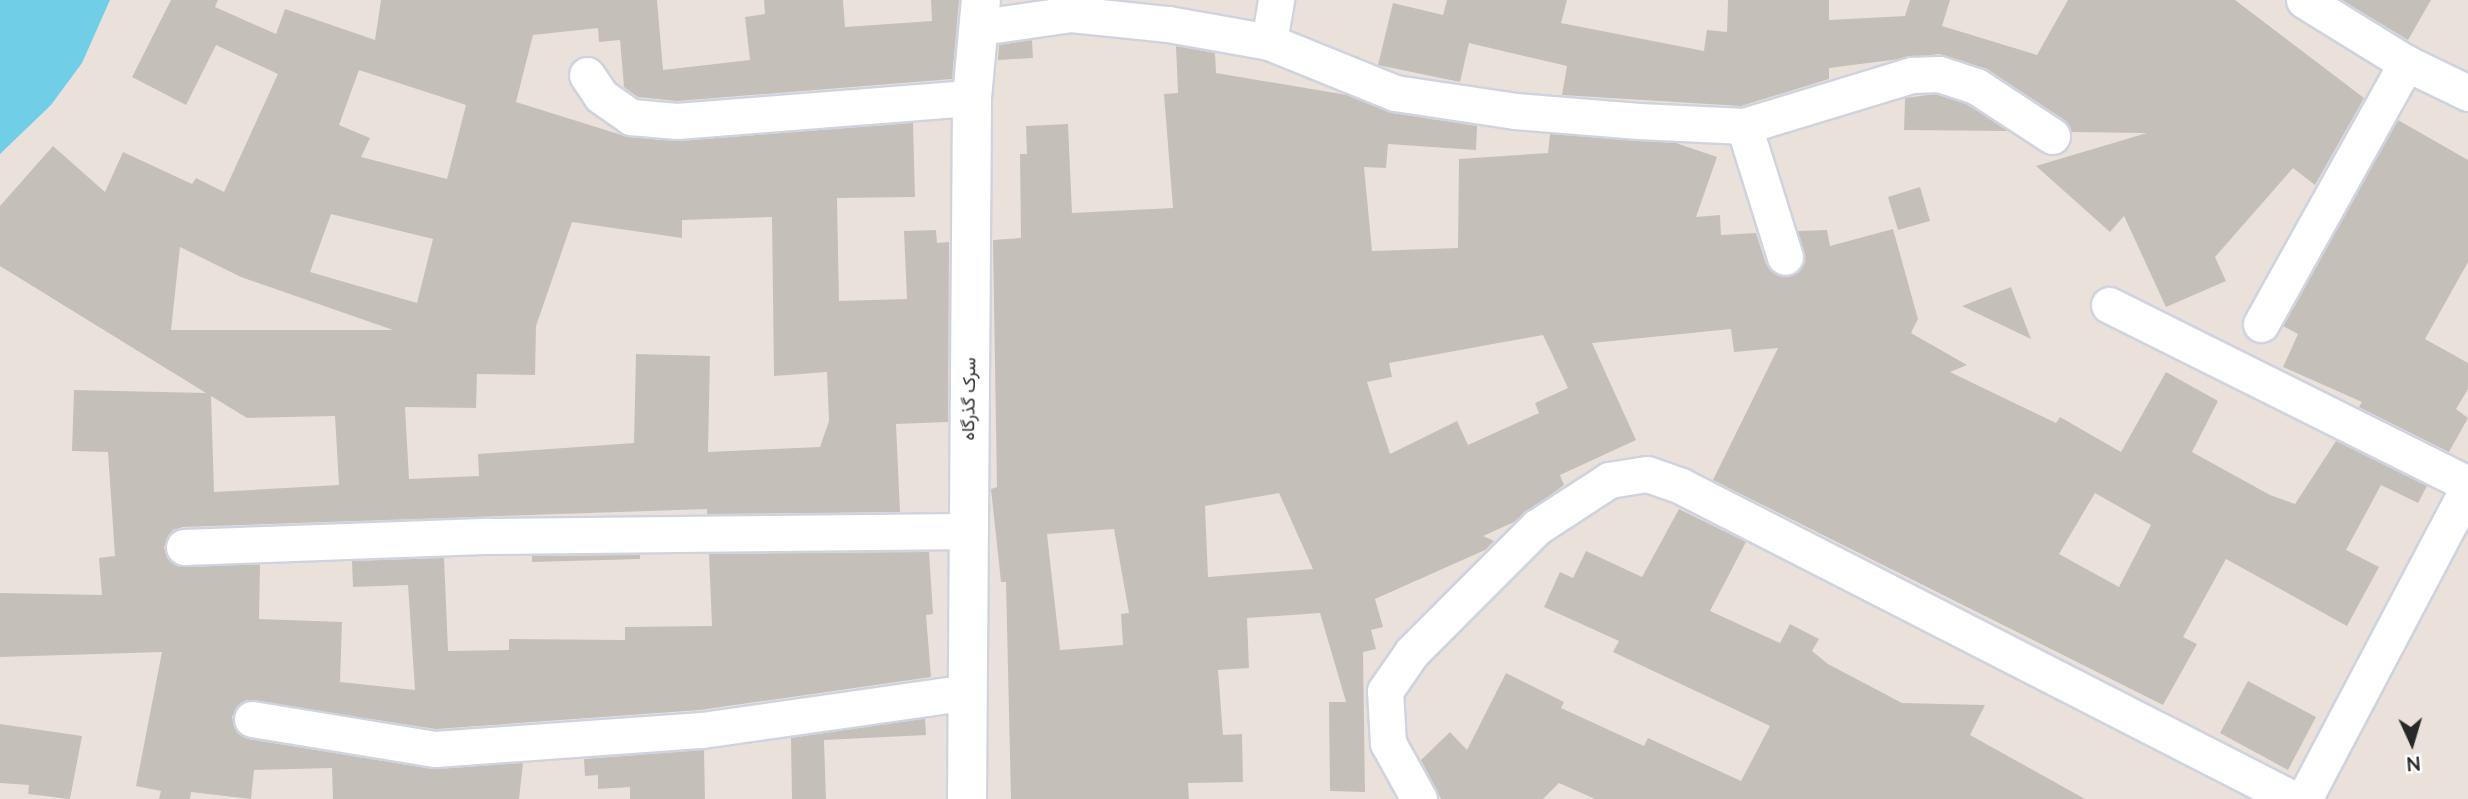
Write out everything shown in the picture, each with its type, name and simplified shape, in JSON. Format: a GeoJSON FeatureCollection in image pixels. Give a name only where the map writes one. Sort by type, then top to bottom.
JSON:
{"type":"FeatureCollection","features":[{"type":"Feature","properties":{"kind":"street"},"geometry":{"type":"LineString","coordinates":[[1269,42],[1276,0]]}},
{"type":"Feature","properties":{"kind":"street"},"geometry":{"type":"LineString","coordinates":[[2304,0],[2406,63],[2468,93]]}},
{"type":"Feature","properties":{"kind":"street"},"geometry":{"type":"LineString","coordinates":[[981,13],[1071,14],[1269,42],[1395,93],[1515,111],[1744,126],[1912,75],[1939,74],[1976,86],[2052,136]]}},
{"type":"Feature","properties":{"kind":"street","name":"سرک گذرگاه"},"geometry":{"type":"LineString","coordinates":[[967,799],[972,98],[981,13]]}},
{"type":"Feature","properties":{"kind":"street"},"geometry":{"type":"LineString","coordinates":[[2261,324],[2406,63]]}},
{"type":"Feature","properties":{"kind":"street"},"geometry":{"type":"LineString","coordinates":[[587,75],[601,96],[631,117],[677,121],[972,98]]}},
{"type":"Feature","properties":{"kind":"street"},"geometry":{"type":"LineString","coordinates":[[1744,126],[1785,257]]}},
{"type":"Feature","properties":{"kind":"street"},"geometry":{"type":"LineString","coordinates":[[2109,305],[2468,486],[2304,799]]}},
{"type":"Feature","properties":{"kind":"street"},"geometry":{"type":"LineString","coordinates":[[1419,799],[1388,743],[1385,691],[1398,672],[1537,527],[1609,480],[1647,474],[1681,486],[2294,799]]}},
{"type":"Feature","properties":{"kind":"street"},"geometry":{"type":"LineString","coordinates":[[184,547],[489,536],[968,531]]}},
{"type":"Feature","properties":{"kind":"street"},"geometry":{"type":"LineString","coordinates":[[252,719],[435,749],[702,730],[968,692]]}},
{"type":"Feature","properties":{"kind":"water"},"geometry":{"type":"Polygon","coordinates":[[[0,0],[110,0],[82,63],[51,105],[0,154],[0,0]]]}},
{"type":"Feature","properties":{"kind":"building"},"geometry":{"type":"Polygon","coordinates":[[[171,0],[218,0],[215,7],[276,34],[285,9],[375,40],[381,0],[657,0],[663,70],[750,60],[745,17],[765,14],[764,0],[843,0],[845,27],[932,21],[931,0],[959,0],[952,79],[677,101],[638,97],[624,87],[620,40],[599,42],[598,28],[533,35],[516,102],[628,137],[675,141],[913,123],[915,197],[837,198],[839,301],[907,299],[904,231],[936,230],[937,243],[949,242],[948,422],[896,424],[900,512],[707,514],[707,509],[183,527],[173,530],[164,547],[167,558],[184,567],[260,564],[259,619],[342,622],[340,682],[415,690],[408,585],[353,587],[352,561],[444,558],[448,651],[509,650],[509,639],[625,640],[625,627],[712,626],[709,554],[929,552],[933,614],[926,615],[931,677],[700,710],[436,729],[246,700],[232,716],[234,727],[248,739],[432,769],[523,763],[519,799],[333,799],[332,768],[254,770],[251,799],[191,792],[190,799],[159,799],[161,791],[136,786],[162,652],[0,657],[0,593],[102,595],[99,558],[115,556],[108,452],[72,451],[74,390],[206,393],[0,266],[0,206],[53,146],[105,192],[123,152],[192,184],[196,178],[224,192],[278,74],[216,45],[186,105],[132,77],[171,0]],[[359,70],[339,125],[370,138],[361,157],[447,179],[466,105],[359,70]],[[331,214],[310,272],[417,303],[433,239],[331,214]],[[772,217],[682,220],[682,238],[572,222],[536,326],[535,375],[477,374],[476,408],[405,407],[409,479],[479,476],[478,454],[634,443],[636,354],[710,356],[708,452],[820,447],[829,421],[827,372],[774,376],[772,217]],[[180,247],[171,330],[393,330],[241,277],[180,247]],[[211,396],[214,492],[339,485],[335,416],[247,418],[211,396]]]}},
{"type":"Feature","properties":{"kind":"building"},"geometry":{"type":"Polygon","coordinates":[[[1447,0],[1567,0],[1561,23],[1704,51],[1707,30],[1727,32],[1728,0],[1829,0],[1829,20],[1905,16],[1910,0],[1950,0],[1942,26],[2037,55],[2068,0],[2235,0],[2364,98],[2315,185],[2293,168],[2215,257],[2226,281],[2166,307],[2124,216],[2110,232],[2036,166],[2147,133],[2071,132],[2063,119],[1987,69],[1939,54],[1829,68],[1829,79],[1741,106],[1562,95],[1567,66],[1469,43],[1460,82],[1378,65],[1393,3],[1443,15],[1447,0]]]}},
{"type":"Feature","properties":{"kind":"building"},"geometry":{"type":"Polygon","coordinates":[[[2342,0],[2431,0],[2408,40],[2342,0]]]}},
{"type":"Feature","properties":{"kind":"building"},"geometry":{"type":"Polygon","coordinates":[[[1032,40],[1033,58],[998,60],[999,45],[1032,40]]]}},
{"type":"Feature","properties":{"kind":"building"},"geometry":{"type":"Polygon","coordinates":[[[1176,46],[1215,53],[1216,73],[1347,95],[1392,113],[1477,126],[1476,150],[1388,144],[1386,168],[1364,167],[1372,251],[1458,248],[1459,159],[1548,153],[1550,134],[1676,143],[1717,157],[1696,217],[1720,215],[1721,235],[1756,233],[1766,264],[1780,276],[1792,276],[1804,262],[1798,231],[1827,230],[1830,246],[1893,229],[1918,319],[1911,333],[1967,365],[1950,372],[2056,423],[2060,417],[2121,452],[2166,372],[2218,401],[2192,452],[2270,495],[2295,504],[2336,441],[2427,486],[2418,503],[2381,485],[2346,550],[2379,567],[2347,626],[2226,559],[2183,637],[2197,644],[2163,705],[1713,480],[1778,348],[1734,352],[1731,329],[1592,343],[1636,440],[1560,475],[1564,485],[1514,522],[1483,536],[1494,541],[1485,550],[1375,599],[1383,627],[1371,630],[1376,649],[1363,652],[1365,792],[1330,791],[1329,702],[1346,702],[1320,613],[1247,618],[1249,668],[1218,670],[1223,735],[1242,734],[1243,782],[1188,783],[1189,799],[1011,799],[1006,582],[1001,582],[991,489],[997,487],[993,240],[1021,238],[1020,154],[1027,154],[1026,126],[1068,124],[1072,213],[1173,208],[1164,94],[1178,93],[1176,46]],[[1543,335],[1389,363],[1392,377],[1367,382],[1390,454],[1457,421],[1468,445],[1539,413],[1535,403],[1568,388],[1543,335]],[[1279,493],[1205,506],[1208,577],[1313,569],[1279,493]],[[2095,493],[2059,554],[2119,587],[2151,525],[2095,493]],[[1114,529],[1047,534],[1060,650],[1123,645],[1121,614],[1129,613],[1114,529]]]}},
{"type":"Feature","properties":{"kind":"building"},"geometry":{"type":"Polygon","coordinates":[[[1936,94],[1967,104],[2008,131],[1904,130],[1905,98],[1936,94]]]}},
{"type":"Feature","properties":{"kind":"building"},"geometry":{"type":"Polygon","coordinates":[[[2398,120],[2468,160],[2468,262],[2425,339],[2468,363],[2468,389],[2456,409],[2468,418],[2449,452],[2359,407],[2362,402],[2283,367],[2298,334],[2283,326],[2398,120]]]}},
{"type":"Feature","properties":{"kind":"building"},"geometry":{"type":"Polygon","coordinates":[[[1920,187],[1930,221],[1898,230],[1888,197],[1920,187]]]}},
{"type":"Feature","properties":{"kind":"building"},"geometry":{"type":"Polygon","coordinates":[[[2011,287],[2031,339],[1962,306],[2011,287]]]}},
{"type":"Feature","properties":{"kind":"building"},"geometry":{"type":"Polygon","coordinates":[[[1679,509],[1746,542],[1710,611],[1780,643],[1790,624],[1819,639],[1812,651],[1828,664],[1902,703],[1985,705],[1970,735],[2085,799],[1595,799],[1559,783],[1543,799],[1441,799],[1421,760],[1450,732],[1467,750],[1506,673],[1564,702],[1561,708],[1644,746],[1648,738],[1741,781],[1770,726],[1613,652],[1619,641],[1544,607],[1560,572],[1573,578],[1586,551],[1642,577],[1679,509]]]}},
{"type":"Feature","properties":{"kind":"building"},"geometry":{"type":"Polygon","coordinates":[[[640,555],[640,559],[532,562],[532,556],[640,555]]]}},
{"type":"Feature","properties":{"kind":"building"},"geometry":{"type":"Polygon","coordinates":[[[2248,681],[2316,717],[2288,770],[2220,733],[2248,681]]]}},
{"type":"Feature","properties":{"kind":"building"},"geometry":{"type":"Polygon","coordinates":[[[925,718],[926,735],[824,740],[826,799],[792,799],[791,738],[925,718]]]}},
{"type":"Feature","properties":{"kind":"building"},"geometry":{"type":"Polygon","coordinates":[[[0,724],[82,736],[70,799],[28,794],[29,785],[0,783],[0,724]]]}},
{"type":"Feature","properties":{"kind":"building"},"geometry":{"type":"Polygon","coordinates":[[[704,750],[705,799],[630,799],[630,787],[598,789],[598,775],[585,776],[584,759],[704,750]]]}}]}
